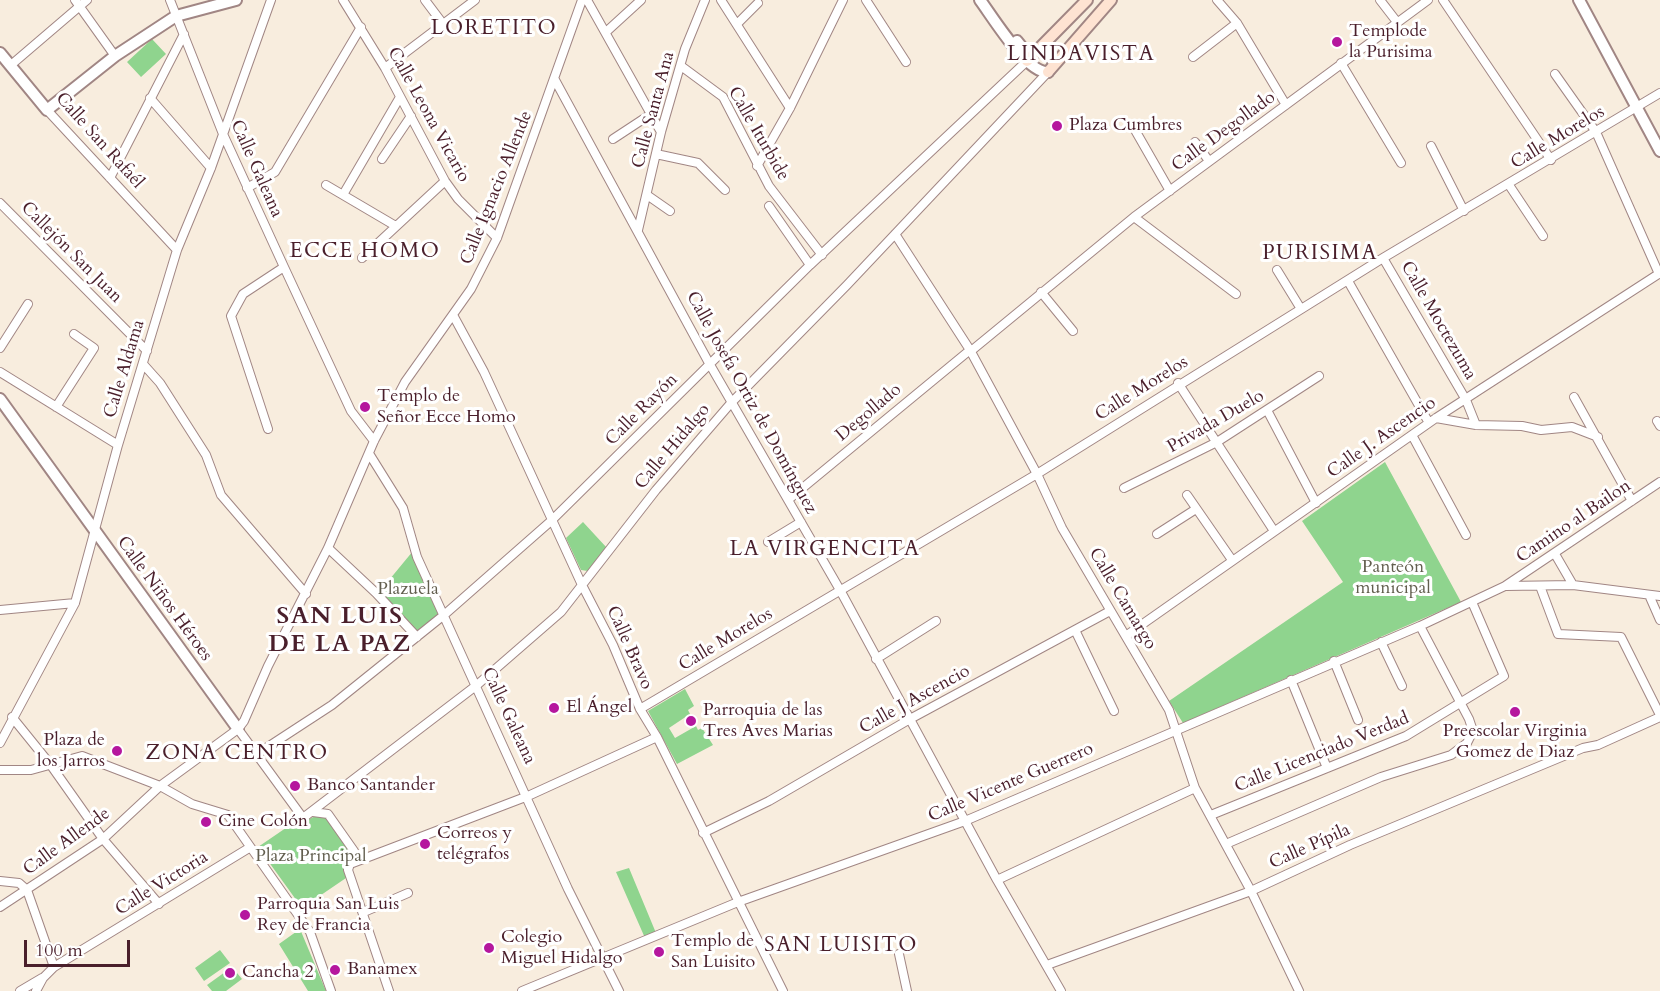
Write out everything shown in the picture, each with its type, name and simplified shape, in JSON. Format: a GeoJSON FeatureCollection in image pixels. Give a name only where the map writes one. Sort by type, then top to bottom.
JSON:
{"type":"FeatureCollection","features":[{"type":"Feature","properties":{"kind":"main road"},"geometry":{"type":"LineString","coordinates":[[1027,62],[1087,0]]}},
{"type":"Feature","properties":{"kind":"main road"},"geometry":{"type":"LineString","coordinates":[[1051,68],[1111,0]]}},
{"type":"Feature","properties":{"kind":"main road"},"geometry":{"type":"LineString","coordinates":[[1056,32],[1070,46]]}},
{"type":"Feature","properties":{"kind":"street"},"geometry":{"type":"LineString","coordinates":[[11,65],[78,3],[87,0]]}},
{"type":"Feature","properties":{"kind":"street","name":"Calle Galeana"},"geometry":{"type":"LineString","coordinates":[[170,0],[247,188],[351,411],[374,441]]}},
{"type":"Feature","properties":{"kind":"street"},"geometry":{"type":"LineString","coordinates":[[47,110],[116,56],[176,16],[237,0]]}},
{"type":"Feature","properties":{"kind":"street","name":"Calle Aldama"},"geometry":{"type":"LineString","coordinates":[[0,742],[75,603],[118,445],[177,250],[211,168],[271,0]]}},
{"type":"Feature","properties":{"kind":"street","name":"Calle Leona Vicario"},"geometry":{"type":"LineString","coordinates":[[343,0],[385,68],[446,181],[458,199],[497,238]]}},
{"type":"Feature","properties":{"kind":"street"},"geometry":{"type":"LineString","coordinates":[[425,0],[443,24]]}},
{"type":"Feature","properties":{"kind":"street"},"geometry":{"type":"LineString","coordinates":[[385,68],[475,0]]}},
{"type":"Feature","properties":{"kind":"street","name":"Calle Ignacio Allende"},"geometry":{"type":"LineString","coordinates":[[238,729],[306,594],[370,455],[374,441],[405,382],[471,290],[497,238],[582,0]]}},
{"type":"Feature","properties":{"kind":"street"},"geometry":{"type":"LineString","coordinates":[[587,0],[661,132]]}},
{"type":"Feature","properties":{"kind":"street"},"geometry":{"type":"LineString","coordinates":[[606,32],[641,0]]}},
{"type":"Feature","properties":{"kind":"street","name":"Calle Santa Ana"},"geometry":{"type":"LineString","coordinates":[[638,230],[661,132],[681,66],[705,0]]}},
{"type":"Feature","properties":{"kind":"street"},"geometry":{"type":"LineString","coordinates":[[722,0],[790,108]]}},
{"type":"Feature","properties":{"kind":"street"},"geometry":{"type":"LineString","coordinates":[[757,166],[790,108],[843,0]]}},
{"type":"Feature","properties":{"kind":"street"},"geometry":{"type":"LineString","coordinates":[[866,0],[906,62]]}},
{"type":"Feature","properties":{"kind":"street"},"geometry":{"type":"LineString","coordinates":[[980,0],[1027,62],[1038,71],[1051,68],[1050,54],[1039,50],[1025,51],[986,0]]}},
{"type":"Feature","properties":{"kind":"street"},"geometry":{"type":"LineString","coordinates":[[1217,0],[1237,23],[1286,105]]}},
{"type":"Feature","properties":{"kind":"street"},"geometry":{"type":"LineString","coordinates":[[1380,0],[1396,22]]}},
{"type":"Feature","properties":{"kind":"street","name":"Calle Degollado"},"geometry":{"type":"LineString","coordinates":[[1041,292],[1134,217],[1428,0]]}},
{"type":"Feature","properties":{"kind":"street"},"geometry":{"type":"LineString","coordinates":[[1443,0],[1551,160]]}},
{"type":"Feature","properties":{"kind":"street"},"geometry":{"type":"LineString","coordinates":[[1579,0],[1586,7],[1639,106],[1660,151]]}},
{"type":"Feature","properties":{"kind":"street"},"geometry":{"type":"LineString","coordinates":[[78,3],[116,56]]}},
{"type":"Feature","properties":{"kind":"street"},"geometry":{"type":"LineString","coordinates":[[737,24],[758,3]]}},
{"type":"Feature","properties":{"kind":"street"},"geometry":{"type":"LineString","coordinates":[[1193,57],[1237,23]]}},
{"type":"Feature","properties":{"kind":"street"},"geometry":{"type":"LineString","coordinates":[[247,188],[275,172],[361,27]]}},
{"type":"Feature","properties":{"kind":"street"},"geometry":{"type":"LineString","coordinates":[[110,178],[184,34]]}},
{"type":"Feature","properties":{"kind":"street","name":"Calle San Rafaél"},"geometry":{"type":"LineString","coordinates":[[0,52],[47,110],[177,250]]}},
{"type":"Feature","properties":{"kind":"street","name":"Calle Rayón"},"geometry":{"type":"LineString","coordinates":[[257,754],[332,705],[444,615],[551,521],[810,265],[1027,62]]}},
{"type":"Feature","properties":{"kind":"street"},"geometry":{"type":"LineString","coordinates":[[1341,63],[1401,163]]}},
{"type":"Feature","properties":{"kind":"street","name":"Calle Iturbide"},"geometry":{"type":"LineString","coordinates":[[681,66],[723,97],[757,166],[822,255]]}},
{"type":"Feature","properties":{"kind":"street","name":"Calle Hidalgo"},"geometry":{"type":"LineString","coordinates":[[303,819],[477,685],[561,612],[656,490],[731,403],[895,234],[1051,68]]}},
{"type":"Feature","properties":{"kind":"street"},"geometry":{"type":"LineString","coordinates":[[1555,74],[1596,132],[1660,274]]}},
{"type":"Feature","properties":{"kind":"street","name":"Calle Josefa Ortiz de Domínguez"},"geometry":{"type":"LineString","coordinates":[[555,80],[731,403],[840,590],[997,880],[1061,991]]}},
{"type":"Feature","properties":{"kind":"street","name":"Calle Morelos"},"geometry":{"type":"LineString","coordinates":[[640,709],[1036,474],[1178,383],[1660,93]]}},
{"type":"Feature","properties":{"kind":"street"},"geometry":{"type":"LineString","coordinates":[[344,194],[400,97]]}},
{"type":"Feature","properties":{"kind":"street"},"geometry":{"type":"LineString","coordinates":[[150,98],[211,168]]}},
{"type":"Feature","properties":{"kind":"street"},"geometry":{"type":"LineString","coordinates":[[1639,106],[1660,138]]}},
{"type":"Feature","properties":{"kind":"street"},"geometry":{"type":"LineString","coordinates":[[613,140],[651,114]]}},
{"type":"Feature","properties":{"kind":"street"},"geometry":{"type":"LineString","coordinates":[[382,159],[411,117]]}},
{"type":"Feature","properties":{"kind":"street"},"geometry":{"type":"LineString","coordinates":[[1135,130],[1170,191]]}},
{"type":"Feature","properties":{"kind":"street"},"geometry":{"type":"LineString","coordinates":[[1195,142],[1209,161]]}},
{"type":"Feature","properties":{"kind":"street"},"geometry":{"type":"LineString","coordinates":[[1431,146],[1464,211]]}},
{"type":"Feature","properties":{"kind":"street"},"geometry":{"type":"LineString","coordinates":[[656,154],[698,163],[725,190]]}},
{"type":"Feature","properties":{"kind":"street"},"geometry":{"type":"LineString","coordinates":[[362,258],[394,225],[446,181]]}},
{"type":"Feature","properties":{"kind":"street"},"geometry":{"type":"LineString","coordinates":[[326,185],[394,225]]}},
{"type":"Feature","properties":{"kind":"street"},"geometry":{"type":"LineString","coordinates":[[1509,185],[1543,236]]}},
{"type":"Feature","properties":{"kind":"street"},"geometry":{"type":"LineString","coordinates":[[648,195],[670,211]]}},
{"type":"Feature","properties":{"kind":"street","name":"Callejón San Juan"},"geometry":{"type":"LineString","coordinates":[[0,203],[147,351]]}},
{"type":"Feature","properties":{"kind":"street"},"geometry":{"type":"LineString","coordinates":[[769,206],[810,265]]}},
{"type":"Feature","properties":{"kind":"street"},"geometry":{"type":"LineString","coordinates":[[1134,217],[1236,294]]}},
{"type":"Feature","properties":{"kind":"street","name":"Calle Camargo"},"geometry":{"type":"LineString","coordinates":[[895,234],[970,350],[1062,528],[1126,635],[1178,729],[1195,788],[1251,891],[1299,991]]}},
{"type":"Feature","properties":{"kind":"street","name":"Calle Moctezuma"},"geometry":{"type":"LineString","coordinates":[[1383,258],[1466,400],[1476,426]]}},
{"type":"Feature","properties":{"kind":"street"},"geometry":{"type":"LineString","coordinates":[[268,429],[231,316],[243,294],[284,267]]}},
{"type":"Feature","properties":{"kind":"street"},"geometry":{"type":"LineString","coordinates":[[1277,270],[1301,309]]}},
{"type":"Feature","properties":{"kind":"street","name":"Calle J. Ascencio"},"geometry":{"type":"LineString","coordinates":[[1126,635],[1412,435],[1660,274]]}},
{"type":"Feature","properties":{"kind":"street"},"geometry":{"type":"LineString","coordinates":[[1348,282],[1433,421],[1476,426],[1522,426],[1541,430],[1572,427],[1598,437]]}},
{"type":"Feature","properties":{"kind":"street"},"geometry":{"type":"LineString","coordinates":[[1041,292],[1073,331]]}},
{"type":"Feature","properties":{"kind":"street","name":"Degollado"},"geometry":{"type":"LineString","coordinates":[[788,500],[1041,292]]}},
{"type":"Feature","properties":{"kind":"street"},"geometry":{"type":"LineString","coordinates":[[0,348],[28,304]]}},
{"type":"Feature","properties":{"kind":"street","name":"Calle Bravo"},"geometry":{"type":"LineString","coordinates":[[453,315],[484,372],[551,521],[613,645],[640,709],[657,737],[783,991]]}},
{"type":"Feature","properties":{"kind":"street"},"geometry":{"type":"LineString","coordinates":[[57,407],[94,348],[74,334]]}},
{"type":"Feature","properties":{"kind":"street"},"geometry":{"type":"LineString","coordinates":[[143,364],[160,383],[206,455],[221,495],[306,594]]}},
{"type":"Feature","properties":{"kind":"street"},"geometry":{"type":"LineString","coordinates":[[0,372],[118,445]]}},
{"type":"Feature","properties":{"kind":"street","name":"Privada Duelo"},"geometry":{"type":"LineString","coordinates":[[1124,488],[1217,442],[1319,376]]}},
{"type":"Feature","properties":{"kind":"street"},"geometry":{"type":"LineString","coordinates":[[1178,383],[1274,531]]}},
{"type":"Feature","properties":{"kind":"street"},"geometry":{"type":"LineString","coordinates":[[1574,397],[1632,501]]}},
{"type":"Feature","properties":{"kind":"street","name":"Calle Niños Héroes"},"geometry":{"type":"LineString","coordinates":[[0,399],[303,819]]}},
{"type":"Feature","properties":{"kind":"street"},"geometry":{"type":"LineString","coordinates":[[1267,411],[1316,503]]}},
{"type":"Feature","properties":{"kind":"street"},"geometry":{"type":"LineString","coordinates":[[1412,435],[1467,535]]}},
{"type":"Feature","properties":{"kind":"street","name":"Calle Galeana"},"geometry":{"type":"LineString","coordinates":[[370,455],[403,508],[417,557],[528,796],[568,889],[604,956],[619,991]]}},
{"type":"Feature","properties":{"kind":"street","name":"Camino al Bailon"},"geometry":{"type":"LineString","coordinates":[[1505,586],[1660,482]]}},
{"type":"Feature","properties":{"kind":"street"},"geometry":{"type":"LineString","coordinates":[[1187,495],[1232,560]]}},
{"type":"Feature","properties":{"kind":"street"},"geometry":{"type":"LineString","coordinates":[[1157,534],[1196,509]]}},
{"type":"Feature","properties":{"kind":"street"},"geometry":{"type":"LineString","coordinates":[[768,542],[801,522]]}},
{"type":"Feature","properties":{"kind":"street"},"geometry":{"type":"LineString","coordinates":[[328,548],[376,592],[417,637]]}},
{"type":"Feature","properties":{"kind":"street"},"geometry":{"type":"LineString","coordinates":[[1555,554],[1573,585]]}},
{"type":"Feature","properties":{"kind":"street"},"geometry":{"type":"LineString","coordinates":[[1505,586],[1573,585],[1660,596]]}},
{"type":"Feature","properties":{"kind":"street","name":"Calle Vicente Guerrero"},"geometry":{"type":"LineString","coordinates":[[522,991],[738,902],[965,821],[1420,626],[1505,586]]}},
{"type":"Feature","properties":{"kind":"street"},"geometry":{"type":"LineString","coordinates":[[1540,586],[1558,634],[1621,637],[1660,716]]}},
{"type":"Feature","properties":{"kind":"street"},"geometry":{"type":"LineString","coordinates":[[1649,595],[1660,620]]}},
{"type":"Feature","properties":{"kind":"street","name":"Calle Licenciado Verdad"},"geometry":{"type":"LineString","coordinates":[[1210,814],[1424,727],[1459,702],[1504,676],[1472,602]]}},
{"type":"Feature","properties":{"kind":"street"},"geometry":{"type":"LineString","coordinates":[[0,610],[75,603]]}},
{"type":"Feature","properties":{"kind":"street","name":"Calle J Ascencio"},"geometry":{"type":"LineString","coordinates":[[703,833],[769,801],[910,719],[1110,611]]}},
{"type":"Feature","properties":{"kind":"street"},"geometry":{"type":"LineString","coordinates":[[876,659],[936,621]]}},
{"type":"Feature","properties":{"kind":"street"},"geometry":{"type":"LineString","coordinates":[[1226,843],[1381,777],[1451,755],[1467,743],[1473,731],[1420,626]]}},
{"type":"Feature","properties":{"kind":"street"},"geometry":{"type":"LineString","coordinates":[[1075,630],[1114,711]]}},
{"type":"Feature","properties":{"kind":"street"},"geometry":{"type":"LineString","coordinates":[[1381,642],[1402,686]]}},
{"type":"Feature","properties":{"kind":"street"},"geometry":{"type":"LineString","coordinates":[[1334,661],[1359,720]]}},
{"type":"Feature","properties":{"kind":"street"},"geometry":{"type":"LineString","coordinates":[[1291,680],[1327,768]]}},
{"type":"Feature","properties":{"kind":"street","name":"Calle Pípila"},"geometry":{"type":"LineString","coordinates":[[1047,965],[1251,891],[1350,845],[1583,748],[1598,746],[1660,716]]}},
{"type":"Feature","properties":{"kind":"street"},"geometry":{"type":"LineString","coordinates":[[12,717],[50,764],[103,839],[159,904]]}},
{"type":"Feature","properties":{"kind":"street","name":"Calle Allende"},"geometry":{"type":"LineString","coordinates":[[0,907],[103,839],[159,786],[238,729]]}},
{"type":"Feature","properties":{"kind":"street"},"geometry":{"type":"LineString","coordinates":[[350,864],[528,796],[657,737]]}},
{"type":"Feature","properties":{"kind":"street"},"geometry":{"type":"LineString","coordinates":[[0,770],[31,770],[82,756],[159,786],[192,804],[228,815],[310,932],[332,991]]}},
{"type":"Feature","properties":{"kind":"street"},"geometry":{"type":"LineString","coordinates":[[997,880],[1195,788]]}},
{"type":"Feature","properties":{"kind":"street"},"geometry":{"type":"LineString","coordinates":[[313,812],[328,814],[354,851],[348,870],[389,991]]}},
{"type":"Feature","properties":{"kind":"street","name":"Calle Victoria"},"geometry":{"type":"LineString","coordinates":[[36,991],[43,978],[54,967],[249,848]]}},
{"type":"Feature","properties":{"kind":"street"},"geometry":{"type":"LineString","coordinates":[[0,881],[20,883],[27,890],[54,967]]}},
{"type":"Feature","properties":{"kind":"street"},"geometry":{"type":"LineString","coordinates":[[364,912],[408,893]]}},
{"type":"Feature","properties":{"kind":"street"},"geometry":{"type":"LineString","coordinates":[[899,954],[907,991]]}},
{"type":"Feature","properties":{"kind":"street"},"geometry":{"type":"LineString","coordinates":[[20,991],[43,978]]}},
{"type":"Feature","properties":{"kind":"green space"},"geometry":{"type":"Polygon","coordinates":[[[152,39],[166,54],[141,77],[127,62],[152,39]]]}},
{"type":"Feature","properties":{"kind":"green space","name":"Panteón municipal"},"geometry":{"type":"Polygon","coordinates":[[[1385,462],[1461,602],[1183,723],[1169,701],[1343,582],[1302,521],[1385,462]]]}},
{"type":"Feature","properties":{"kind":"green space"},"geometry":{"type":"Polygon","coordinates":[[[583,522],[607,548],[588,571],[581,570],[566,538],[583,522]]]}},
{"type":"Feature","properties":{"kind":"green space","name":"Plazuela"},"geometry":{"type":"Polygon","coordinates":[[[413,551],[442,616],[418,632],[380,591],[413,551]]]}},
{"type":"Feature","properties":{"kind":"green space"},"geometry":{"type":"Polygon","coordinates":[[[685,689],[694,706],[688,710],[690,714],[669,728],[675,738],[696,726],[698,730],[702,728],[713,745],[677,764],[648,711],[685,689]]]}},
{"type":"Feature","properties":{"kind":"green space","name":"Plaza Principal"},"geometry":{"type":"Polygon","coordinates":[[[316,816],[328,818],[351,851],[346,878],[302,908],[258,847],[299,819],[307,820],[316,816]]]}},
{"type":"Feature","properties":{"kind":"green space"},"geometry":{"type":"Polygon","coordinates":[[[629,868],[656,933],[645,938],[616,872],[629,868]]]}},
{"type":"Feature","properties":{"kind":"green space"},"geometry":{"type":"Polygon","coordinates":[[[300,929],[326,991],[308,991],[279,944],[300,929]]]}},
{"type":"Feature","properties":{"kind":"green space"},"geometry":{"type":"Polygon","coordinates":[[[220,950],[230,963],[204,981],[195,968],[220,950]]]}},
{"type":"Feature","properties":{"kind":"green space","name":"Cancha 2"},"geometry":{"type":"Polygon","coordinates":[[[232,967],[242,979],[226,991],[212,991],[207,985],[232,967]]]}},
{"type":"Feature","properties":{"kind":"place","name":"Templode la Purisima"},"geometry":{"type":"Point","coordinates":[1337,42]}},
{"type":"Feature","properties":{"kind":"place","name":"Plaza Cumbres"},"geometry":{"type":"Point","coordinates":[1057,126]}},
{"type":"Feature","properties":{"kind":"place","name":"Templo de Señor Ecce Homo"},"geometry":{"type":"Point","coordinates":[365,407]}},
{"type":"Feature","properties":{"kind":"place","name":"El Ángel"},"geometry":{"type":"Point","coordinates":[554,708]}},
{"type":"Feature","properties":{"kind":"place","name":"Preescolar Virginia Gomez de Diaz"},"geometry":{"type":"Point","coordinates":[1515,712]}},
{"type":"Feature","properties":{"kind":"place","name":"Parroquia de las Tres Aves Marias"},"geometry":{"type":"Point","coordinates":[691,721]}},
{"type":"Feature","properties":{"kind":"place","name":"Plaza de los Jarros"},"geometry":{"type":"Point","coordinates":[117,751]}},
{"type":"Feature","properties":{"kind":"place","name":"Banco Santander"},"geometry":{"type":"Point","coordinates":[295,786]}},
{"type":"Feature","properties":{"kind":"place","name":"Cine Colón"},"geometry":{"type":"Point","coordinates":[206,822]}},
{"type":"Feature","properties":{"kind":"place","name":"Correos y telégrafos"},"geometry":{"type":"Point","coordinates":[425,844]}},
{"type":"Feature","properties":{"kind":"place","name":"Parroquia San Luis Rey de Francia"},"geometry":{"type":"Point","coordinates":[245,915]}},
{"type":"Feature","properties":{"kind":"place","name":"Colegio Miguel Hidalgo"},"geometry":{"type":"Point","coordinates":[489,948]}},
{"type":"Feature","properties":{"kind":"place","name":"Templo de San Luisito"},"geometry":{"type":"Point","coordinates":[659,952]}},
{"type":"Feature","properties":{"kind":"place","name":"Banamex"},"geometry":{"type":"Point","coordinates":[335,970]}},
{"type":"Feature","properties":{"kind":"place","name":"Cancha 2"},"geometry":{"type":"Point","coordinates":[230,973]}},
{"type":"Feature","properties":{"kind":"district","name":"LORETITO"},"geometry":{"type":"Point","coordinates":[494,29]}},
{"type":"Feature","properties":{"kind":"district","name":"LINDAVISTA"},"geometry":{"type":"Point","coordinates":[1081,55]}},
{"type":"Feature","properties":{"kind":"district","name":"ECCE HOMO"},"geometry":{"type":"Point","coordinates":[365,252]}},
{"type":"Feature","properties":{"kind":"district","name":"PURISIMA"},"geometry":{"type":"Point","coordinates":[1320,254]}},
{"type":"Feature","properties":{"kind":"district","name":"LA VIRGENCITA"},"geometry":{"type":"Point","coordinates":[825,550]}},
{"type":"Feature","properties":{"kind":"district","name":"SAN LUIS DE LA PAZ"},"geometry":{"type":"Point","coordinates":[340,631]}},
{"type":"Feature","properties":{"kind":"district","name":"ZONA CENTRO"},"geometry":{"type":"Point","coordinates":[237,754]}},
{"type":"Feature","properties":{"kind":"district","name":"SAN LUISITO"},"geometry":{"type":"Point","coordinates":[841,946]}}]}
